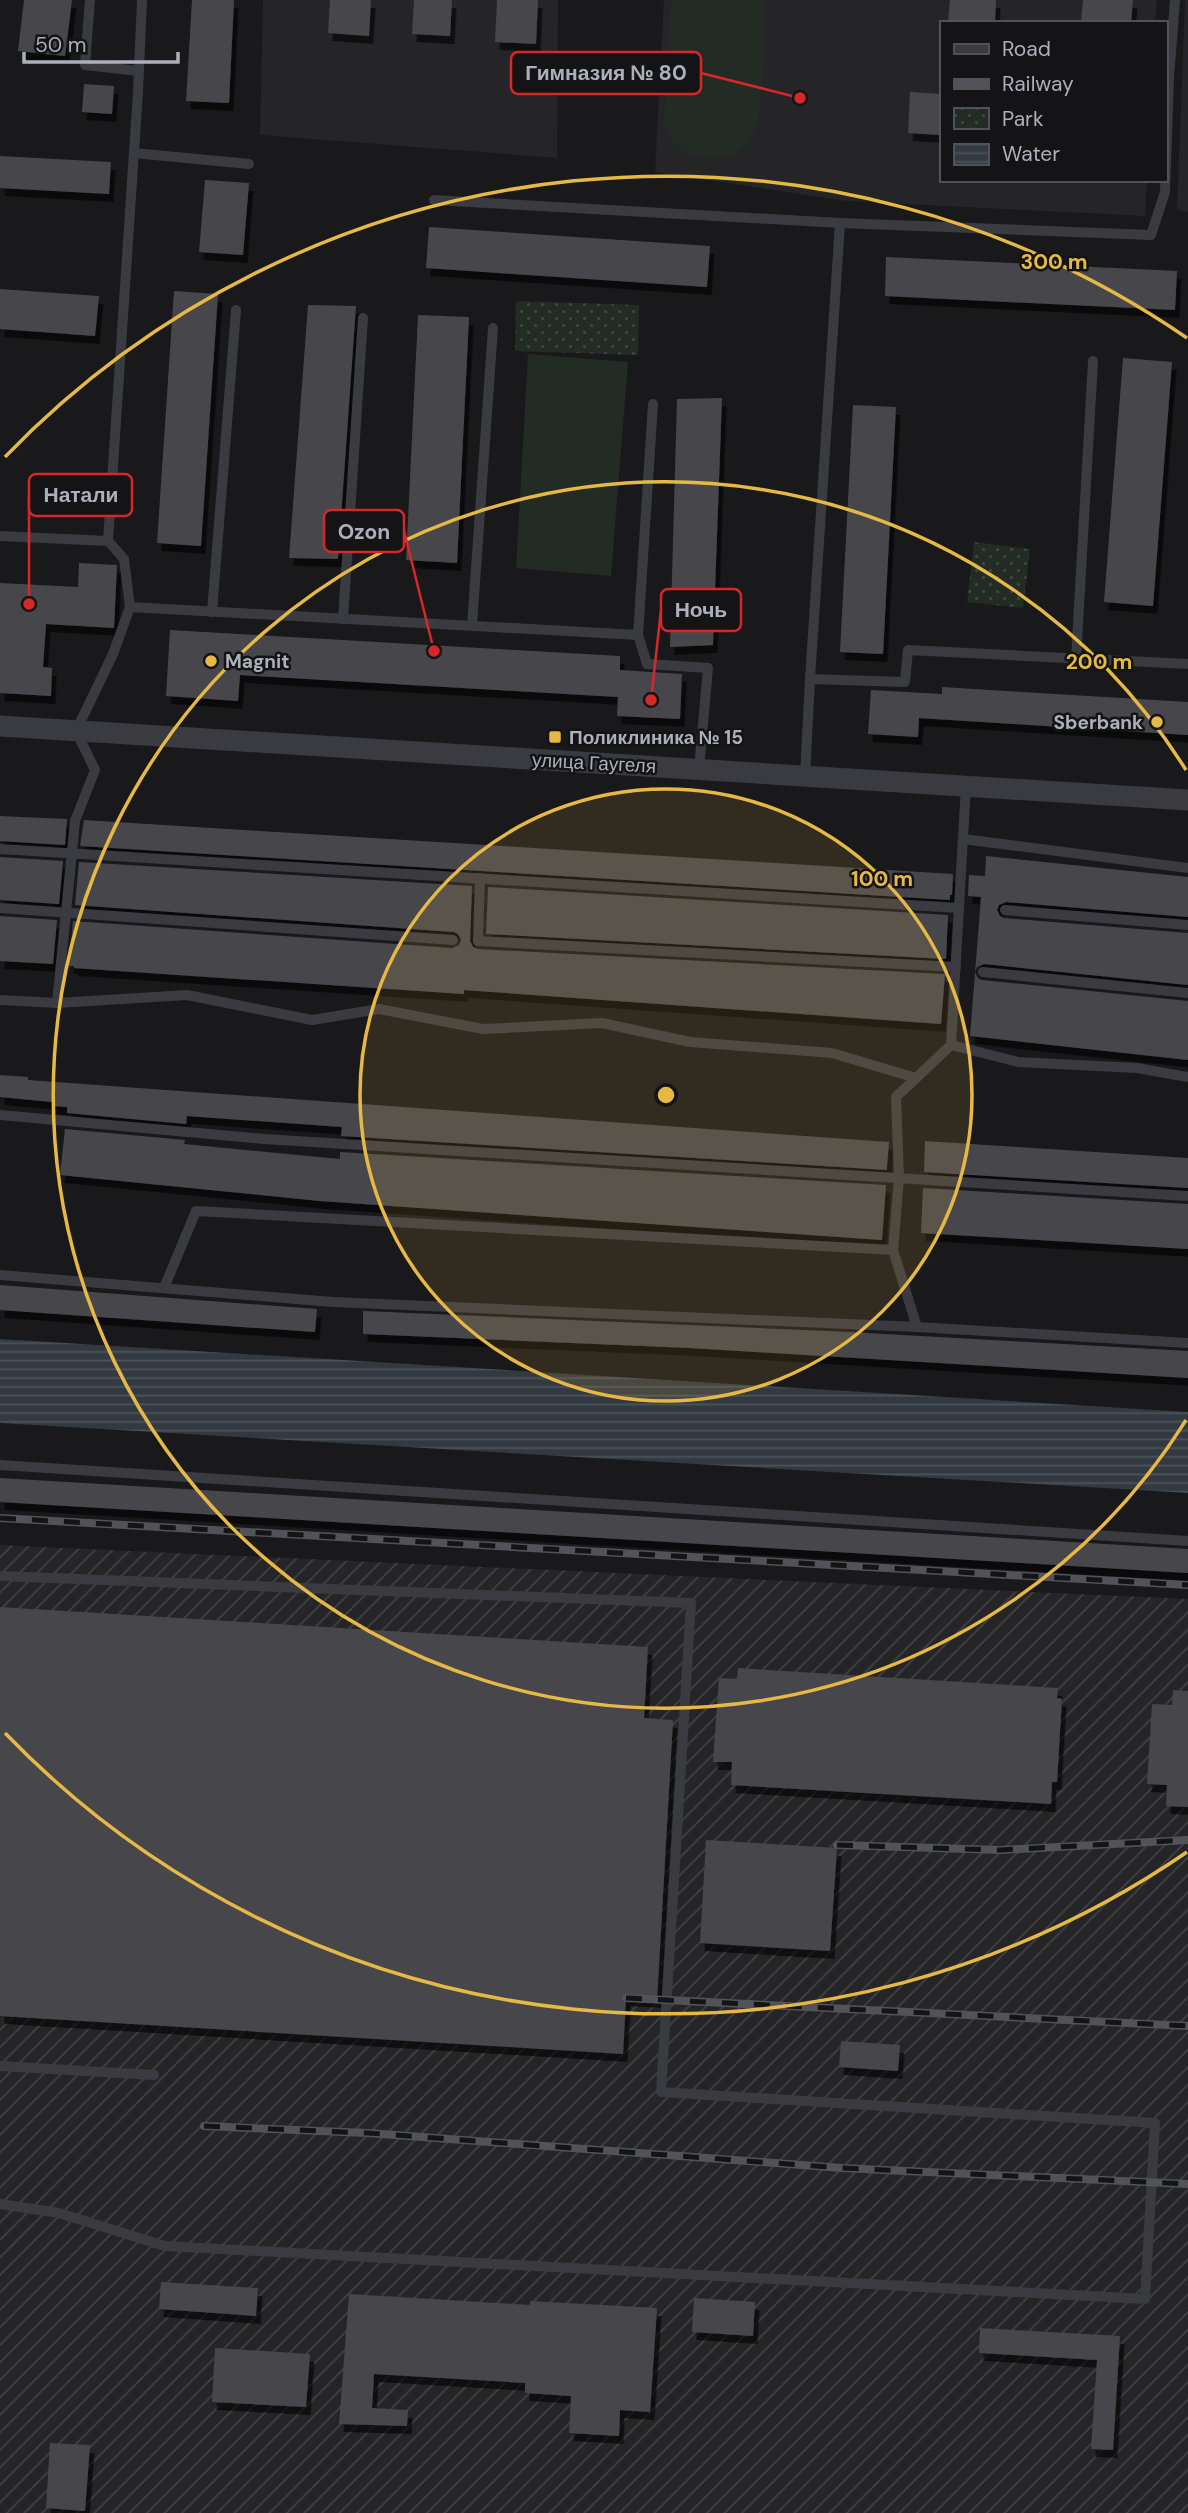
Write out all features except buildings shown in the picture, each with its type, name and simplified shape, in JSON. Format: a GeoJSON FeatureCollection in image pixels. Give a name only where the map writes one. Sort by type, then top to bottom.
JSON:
{"type":"FeatureCollection","features":[{"type":"Feature","properties":{"kind":"street","name":"улица Гаугеля"},"geometry":{"type":"LineString","coordinates":[[0,726],[1188,800]]}},
{"type":"Feature","properties":{"kind":"lane"},"geometry":{"type":"LineString","coordinates":[[89,0],[85,65],[139,71]]}},
{"type":"Feature","properties":{"kind":"lane"},"geometry":{"type":"LineString","coordinates":[[57,1003],[75,821],[95,770],[76,731],[113,654],[130,607],[124,559],[108,541],[142,0]]}},
{"type":"Feature","properties":{"kind":"lane"},"geometry":{"type":"LineString","coordinates":[[1167,77],[1175,0]]}},
{"type":"Feature","properties":{"kind":"lane"},"geometry":{"type":"LineString","coordinates":[[134,153],[249,164]]}},
{"type":"Feature","properties":{"kind":"lane"},"geometry":{"type":"LineString","coordinates":[[434,200],[840,223],[1150,235],[1165,192],[1165,182]]}},
{"type":"Feature","properties":{"kind":"lane"},"geometry":{"type":"LineString","coordinates":[[805,776],[840,223]]}},
{"type":"Feature","properties":{"kind":"lane"},"geometry":{"type":"LineString","coordinates":[[212,612],[236,310]]}},
{"type":"Feature","properties":{"kind":"lane"},"geometry":{"type":"LineString","coordinates":[[344,619],[363,318]]}},
{"type":"Feature","properties":{"kind":"lane"},"geometry":{"type":"LineString","coordinates":[[472,625],[493,328]]}},
{"type":"Feature","properties":{"kind":"lane"},"geometry":{"type":"LineString","coordinates":[[1076,659],[1093,361]]}},
{"type":"Feature","properties":{"kind":"lane"},"geometry":{"type":"LineString","coordinates":[[653,404],[638,635],[647,664],[708,668],[699,769]]}},
{"type":"Feature","properties":{"kind":"lane"},"geometry":{"type":"LineString","coordinates":[[0,536],[108,541]]}},
{"type":"Feature","properties":{"kind":"lane"},"geometry":{"type":"LineString","coordinates":[[130,607],[638,635]]}},
{"type":"Feature","properties":{"kind":"lane"},"geometry":{"type":"LineString","coordinates":[[810,679],[905,682],[908,650],[1188,664]]}},
{"type":"Feature","properties":{"kind":"lane"},"geometry":{"type":"LineString","coordinates":[[917,1327],[893,1250],[899,1178],[896,1097],[951,1045],[966,786]]}},
{"type":"Feature","properties":{"kind":"lane"},"geometry":{"type":"LineString","coordinates":[[963,839],[1188,868]]}},
{"type":"Feature","properties":{"kind":"lane"},"geometry":{"type":"LineString","coordinates":[[0,849],[959,908]]}},
{"type":"Feature","properties":{"kind":"lane"},"geometry":{"type":"LineString","coordinates":[[480,878],[478,941],[956,967]]}},
{"type":"Feature","properties":{"kind":"lane"},"geometry":{"type":"LineString","coordinates":[[0,908],[453,940]]}},
{"type":"Feature","properties":{"kind":"lane"},"geometry":{"type":"LineString","coordinates":[[1005,910],[1188,925]]}},
{"type":"Feature","properties":{"kind":"lane"},"geometry":{"type":"LineString","coordinates":[[983,972],[1188,993]]}},
{"type":"Feature","properties":{"kind":"lane"},"geometry":{"type":"LineString","coordinates":[[0,1000],[57,1003],[187,995],[312,1020],[379,1009],[483,1029],[602,1023],[690,1042],[832,1053],[916,1078]]}},
{"type":"Feature","properties":{"kind":"lane"},"geometry":{"type":"LineString","coordinates":[[951,1045],[1018,1062],[1137,1068],[1188,1077]]}},
{"type":"Feature","properties":{"kind":"lane"},"geometry":{"type":"LineString","coordinates":[[0,1115],[264,1139],[1188,1196]]}},
{"type":"Feature","properties":{"kind":"lane"},"geometry":{"type":"LineString","coordinates":[[164,1288],[196,1211],[893,1250]]}},
{"type":"Feature","properties":{"kind":"lane"},"geometry":{"type":"LineString","coordinates":[[0,1275],[332,1302],[917,1327],[1188,1343]]}},
{"type":"Feature","properties":{"kind":"lane"},"geometry":{"type":"LineString","coordinates":[[0,1465],[1188,1541]]}},
{"type":"Feature","properties":{"kind":"lane"},"geometry":{"type":"LineString","coordinates":[[0,1576],[691,1603],[661,2092],[1155,2123],[1145,2299],[165,2246],[59,2213],[0,2204]]}},
{"type":"Feature","properties":{"kind":"lane"},"geometry":{"type":"LineString","coordinates":[[0,2066],[154,2075]]}},
{"type":"Feature","properties":{"kind":"shaded area"},"geometry":{"type":"Polygon","coordinates":[[[263,0],[558,0],[557,158],[260,135],[263,0]]]}},
{"type":"Feature","properties":{"kind":"shaded area"},"geometry":{"type":"Polygon","coordinates":[[[664,0],[1157,0],[1155,21],[940,21],[940,182],[1147,182],[1145,216],[846,201],[655,172],[664,0]]]}},
{"type":"Feature","properties":{"kind":"shaded area"},"geometry":{"type":"Polygon","coordinates":[[[1185,0],[1188,0],[1188,212],[1177,210],[1185,0]]]}},
{"type":"Feature","properties":{"kind":"shaded area"},"geometry":{"type":"Polygon","coordinates":[[[0,1545],[1188,1599],[1188,2513],[0,2513],[0,1545]]]}},
{"type":"Feature","properties":{"kind":"green space"},"geometry":{"type":"Polygon","coordinates":[[[671,0],[764,0],[763,73],[759,113],[750,140],[741,150],[729,156],[709,158],[687,153],[673,142],[664,123],[671,0]]]}},
{"type":"Feature","properties":{"kind":"green space"},"geometry":{"type":"Polygon","coordinates":[[[516,301],[639,305],[638,355],[515,351],[516,301]]]}},
{"type":"Feature","properties":{"kind":"green space"},"geometry":{"type":"Polygon","coordinates":[[[528,354],[628,362],[611,576],[516,568],[528,354]]]}},
{"type":"Feature","properties":{"kind":"green space"},"geometry":{"type":"Polygon","coordinates":[[[974,542],[1030,549],[1023,608],[967,602],[974,542]]]}},
{"type":"Feature","properties":{"kind":"water"},"geometry":{"type":"Polygon","coordinates":[[[0,1339],[1188,1412],[1188,1493],[0,1423],[0,1339]]]}},
{"type":"Feature","properties":{"kind":"railway"},"geometry":{"type":"LineString","coordinates":[[0,1518],[1188,1585]]}},
{"type":"Feature","properties":{"kind":"railway"},"geometry":{"type":"LineString","coordinates":[[837,1845],[1000,1850],[1188,1840]]}},
{"type":"Feature","properties":{"kind":"railway"},"geometry":{"type":"LineString","coordinates":[[626,1998],[1188,2026]]}},
{"type":"Feature","properties":{"kind":"railway"},"geometry":{"type":"LineString","coordinates":[[204,2126],[368,2133],[842,2168],[1188,2184]]}},
{"type":"Feature","properties":{"kind":"place","name":"Гимназия № 80"},"geometry":{"type":"Point","coordinates":[800,98]}},
{"type":"Feature","properties":{"kind":"place","name":"Натали"},"geometry":{"type":"Point","coordinates":[29,604]}},
{"type":"Feature","properties":{"kind":"place","name":"Ozon"},"geometry":{"type":"Point","coordinates":[434,651]}},
{"type":"Feature","properties":{"kind":"place","name":"Magnit"},"geometry":{"type":"Point","coordinates":[211,661]}},
{"type":"Feature","properties":{"kind":"place","name":"Ночь"},"geometry":{"type":"Point","coordinates":[651,700]}},
{"type":"Feature","properties":{"kind":"place","name":"Sberbank"},"geometry":{"type":"Point","coordinates":[1157,722]}},
{"type":"Feature","properties":{"kind":"place","name":"Поликлиника № 15"},"geometry":{"type":"Point","coordinates":[555,737]}}]}
